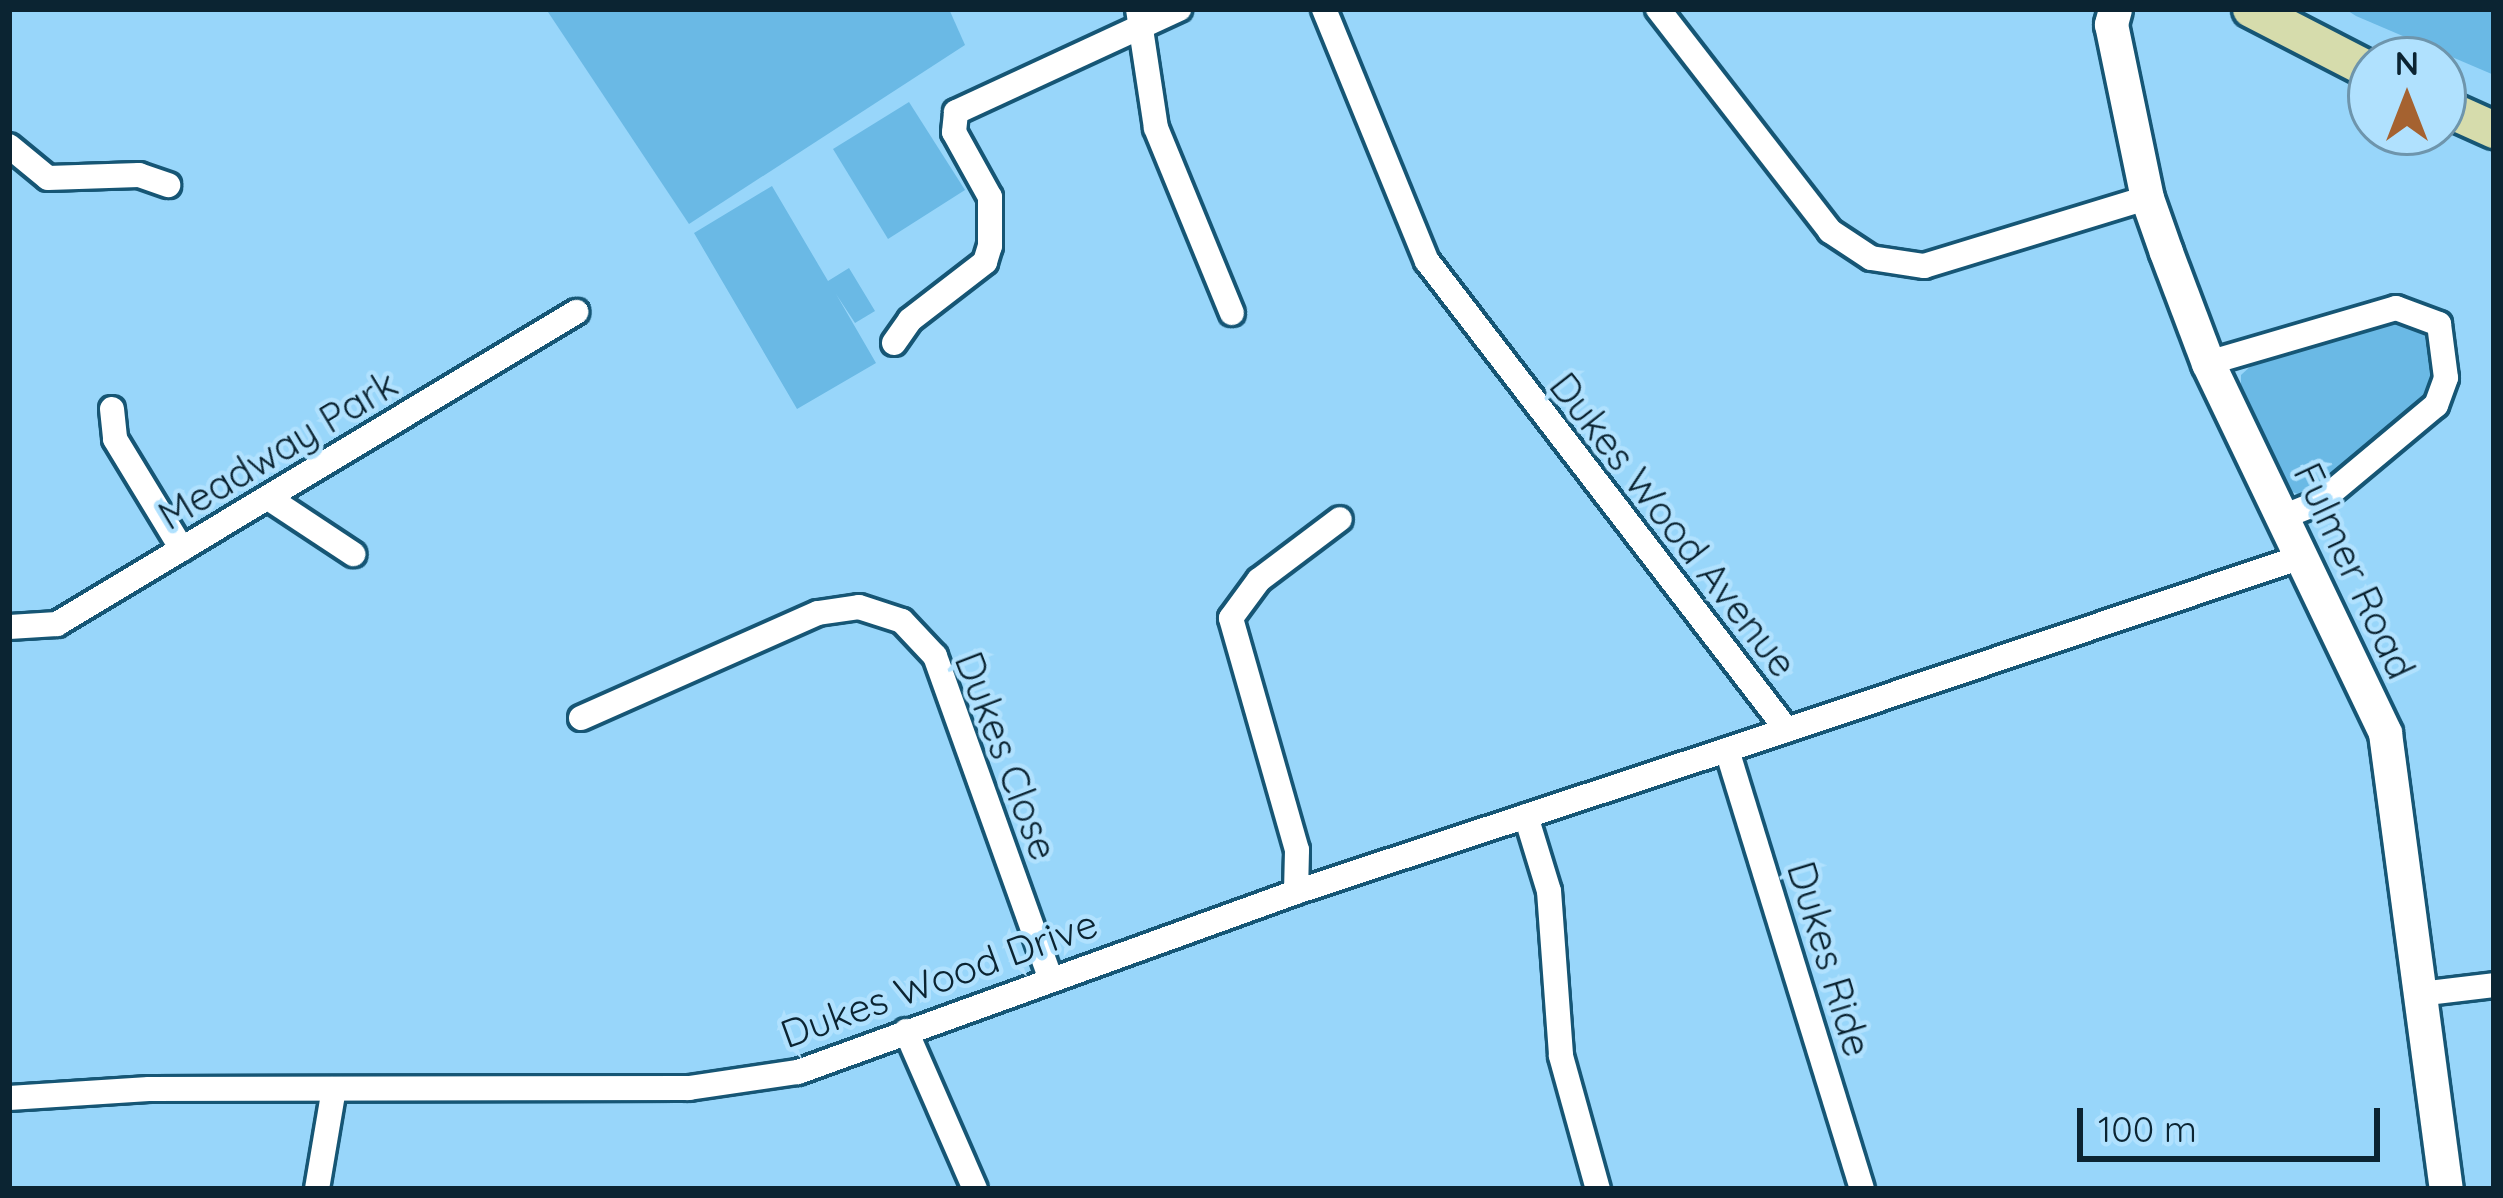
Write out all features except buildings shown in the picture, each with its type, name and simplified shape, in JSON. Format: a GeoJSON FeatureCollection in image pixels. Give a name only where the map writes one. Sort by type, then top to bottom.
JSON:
{"type":"FeatureCollection","features":[{"type":"Feature","properties":{"kind":"main road"},"geometry":{"type":"LineString","coordinates":[[2251,9],[2347,59]]}},
{"type":"Feature","properties":{"kind":"street"},"geometry":{"type":"LineString","coordinates":[[894,343],[910,320],[985,262],[990,245],[990,197],[954,132],[956,112],[1142,19],[1180,9]]}},
{"type":"Feature","properties":{"kind":"street","name":"Dukes Wood Avenue"},"geometry":{"type":"LineString","coordinates":[[1324,9],[1438,278],[1787,730],[2304,556]]}},
{"type":"Feature","properties":{"kind":"street"},"geometry":{"type":"LineString","coordinates":[[1658,9],[1830,231],[1871,258],[1924,266],[2147,198]]}},
{"type":"Feature","properties":{"kind":"street","name":"Fulmer Road"},"geometry":{"type":"LineString","coordinates":[[2115,9],[2111,24],[2147,198],[2208,363],[2385,733],[2446,1189]]}},
{"type":"Feature","properties":{"kind":"street"},"geometry":{"type":"LineString","coordinates":[[1142,19],[1156,128],[1232,314]]}},
{"type":"Feature","properties":{"kind":"street"},"geometry":{"type":"LineString","coordinates":[[9,146],[48,178],[139,175],[168,185]]}},
{"type":"Feature","properties":{"kind":"street"},"geometry":{"type":"LineString","coordinates":[[2208,363],[2396,308],[2439,324],[2446,378],[2435,405],[2320,502],[2283,517]]}},
{"type":"Feature","properties":{"kind":"street","name":"Meadway Park"},"geometry":{"type":"LineString","coordinates":[[9,628],[57,624],[576,312]]}},
{"type":"Feature","properties":{"kind":"street"},"geometry":{"type":"LineString","coordinates":[[112,410],[115,439],[182,549]]}},
{"type":"Feature","properties":{"kind":"street"},"geometry":{"type":"LineString","coordinates":[[270,499],[353,554]]}},
{"type":"Feature","properties":{"kind":"street"},"geometry":{"type":"LineString","coordinates":[[1296,892],[1297,850],[1232,618],[1258,580],[1340,519]]}},
{"type":"Feature","properties":{"kind":"street","name":"Dukes Close"},"geometry":{"type":"LineString","coordinates":[[580,718],[818,613],[859,607],[902,621],[934,656],[1050,978]]}},
{"type":"Feature","properties":{"kind":"street","name":"Dukes Wood Drive"},"geometry":{"type":"LineString","coordinates":[[9,1098],[334,1089],[689,1088],[798,1072],[1296,892],[1787,730]]}},
{"type":"Feature","properties":{"kind":"street","name":"Dukes Ride"},"geometry":{"type":"LineString","coordinates":[[1727,750],[1862,1189]]}},
{"type":"Feature","properties":{"kind":"street"},"geometry":{"type":"LineString","coordinates":[[1526,816],[1549,892],[1561,1057],[1598,1189]]}},
{"type":"Feature","properties":{"kind":"street"},"geometry":{"type":"LineString","coordinates":[[2420,994],[2494,985]]}},
{"type":"Feature","properties":{"kind":"street"},"geometry":{"type":"LineString","coordinates":[[906,1031],[976,1189]]}},
{"type":"Feature","properties":{"kind":"street"},"geometry":{"type":"LineString","coordinates":[[316,1189],[334,1089]]}},
{"type":"Feature","properties":{"kind":"shaded area"},"geometry":{"type":"Polygon","coordinates":[[[546,9],[949,9],[965,45],[689,224],[546,9]]]}},
{"type":"Feature","properties":{"kind":"shaded area"},"geometry":{"type":"Polygon","coordinates":[[[2345,9],[2494,9],[2494,75],[2467,63],[2467,36],[2403,36],[2345,9]]]}},
{"type":"Feature","properties":{"kind":"shaded area"},"geometry":{"type":"Polygon","coordinates":[[[909,102],[965,190],[888,239],[833,149],[909,102]]]}},
{"type":"Feature","properties":{"kind":"shaded area"},"geometry":{"type":"Polygon","coordinates":[[[772,186],[828,281],[849,268],[875,311],[855,323],[836,294],[876,363],[797,409],[694,233],[772,186]]]}},
{"type":"Feature","properties":{"kind":"shaded area"},"geometry":{"type":"Polygon","coordinates":[[[2401,314],[2436,336],[2440,375],[2415,414],[2307,498],[2283,488],[2241,393],[2241,375],[2253,364],[2401,314]]]}}]}
